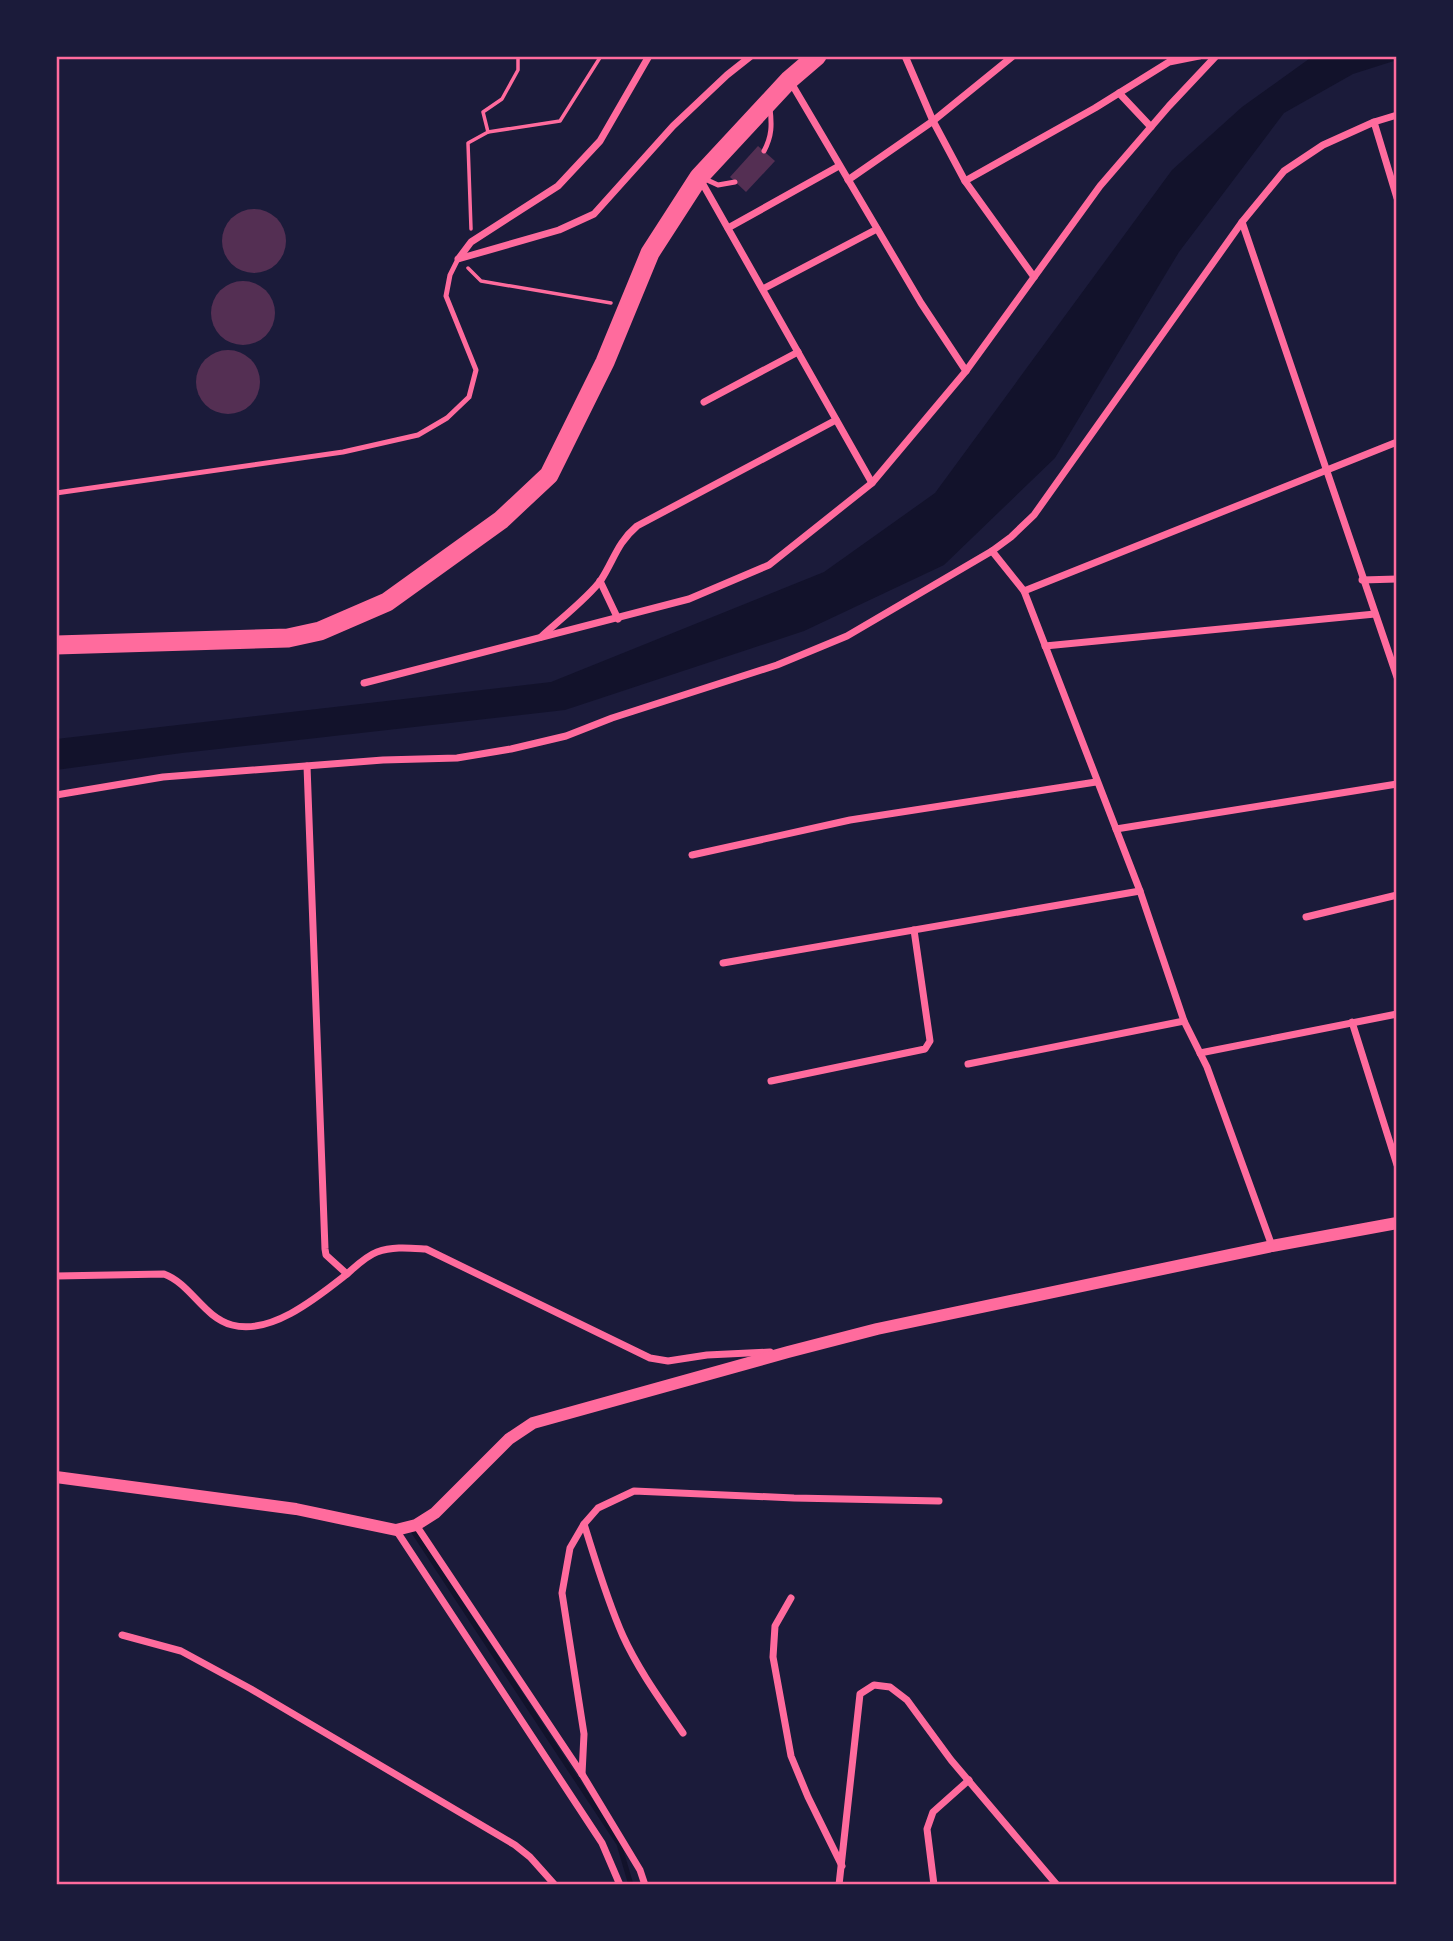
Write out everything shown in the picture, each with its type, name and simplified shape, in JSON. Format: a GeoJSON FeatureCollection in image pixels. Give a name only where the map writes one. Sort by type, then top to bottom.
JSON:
{"type":"FeatureCollection","features":[{"type":"Feature","properties":{"kind":"highway"},"geometry":{"type":"LineString","coordinates":[[56,645],[288,638],[320,631],[387,603],[502,520],[549,475],[605,362],[650,253],[699,177],[789,80],[817,56]]}},
{"type":"Feature","properties":{"kind":"street"},"geometry":{"type":"LineString","coordinates":[[458,259],[471,242],[558,186],[600,141],[649,56]]}},
{"type":"Feature","properties":{"kind":"street"},"geometry":{"type":"LineString","coordinates":[[458,259],[559,230],[593,214],[673,126],[751,56]]}},
{"type":"Feature","properties":{"kind":"street"},"geometry":{"type":"LineString","coordinates":[[905,56],[933,121],[965,181],[1034,277]]}},
{"type":"Feature","properties":{"kind":"street"},"geometry":{"type":"LineString","coordinates":[[848,180],[933,121],[1013,56]]}},
{"type":"Feature","properties":{"kind":"street"},"geometry":{"type":"LineString","coordinates":[[965,181],[1172,60],[1199,56]]}},
{"type":"Feature","properties":{"kind":"street"},"geometry":{"type":"LineString","coordinates":[[364,683],[689,599],[769,565],[872,483],[966,371],[1100,186],[1216,56]]}},
{"type":"Feature","properties":{"kind":"street"},"geometry":{"type":"LineString","coordinates":[[789,80],[921,303],[966,371]]}},
{"type":"Feature","properties":{"kind":"street"},"geometry":{"type":"LineString","coordinates":[[1119,93],[1151,127]]}},
{"type":"Feature","properties":{"kind":"street"},"geometry":{"type":"LineString","coordinates":[[56,795],[163,777],[383,760],[457,758],[511,749],[566,736],[612,718],[777,666],[848,636],[992,551],[1011,537],[1034,515],[1242,222],[1284,171],[1323,145],[1374,121],[1397,114]]}},
{"type":"Feature","properties":{"kind":"street"},"geometry":{"type":"LineString","coordinates":[[1374,121],[1397,198]]}},
{"type":"Feature","properties":{"kind":"street"},"geometry":{"type":"LineString","coordinates":[[728,228],[839,166]]}},
{"type":"Feature","properties":{"kind":"street"},"geometry":{"type":"LineString","coordinates":[[699,177],[872,483]]}},
{"type":"Feature","properties":{"kind":"street"},"geometry":{"type":"LineString","coordinates":[[1242,222],[1397,677]]}},
{"type":"Feature","properties":{"kind":"street"},"geometry":{"type":"LineString","coordinates":[[763,289],[877,229]]}},
{"type":"Feature","properties":{"kind":"street"},"geometry":{"type":"LineString","coordinates":[[704,402],[798,352]]}},
{"type":"Feature","properties":{"kind":"street"},"geometry":{"type":"LineString","coordinates":[[540,637],[600,581],[625,536],[637,526],[836,419]]}},
{"type":"Feature","properties":{"kind":"street"},"geometry":{"type":"LineString","coordinates":[[1024,591],[1397,442]]}},
{"type":"Feature","properties":{"kind":"street"},"geometry":{"type":"LineString","coordinates":[[992,551],[1024,591],[1140,891],[1184,1021],[1200,1054],[1272,1246]]}},
{"type":"Feature","properties":{"kind":"street"},"geometry":{"type":"LineString","coordinates":[[1363,580],[1397,579]]}},
{"type":"Feature","properties":{"kind":"street"},"geometry":{"type":"LineString","coordinates":[[600,581],[618,619]]}},
{"type":"Feature","properties":{"kind":"street"},"geometry":{"type":"LineString","coordinates":[[1045,646],[1375,614]]}},
{"type":"Feature","properties":{"kind":"street"},"geometry":{"type":"LineString","coordinates":[[306,766],[325,1249],[326,1255],[347,1274]]}},
{"type":"Feature","properties":{"kind":"street"},"geometry":{"type":"LineString","coordinates":[[692,855],[850,820],[1096,782]]}},
{"type":"Feature","properties":{"kind":"street"},"geometry":{"type":"LineString","coordinates":[[1116,829],[1397,784]]}},
{"type":"Feature","properties":{"kind":"street"},"geometry":{"type":"LineString","coordinates":[[723,962],[1140,891]]}},
{"type":"Feature","properties":{"kind":"street"},"geometry":{"type":"LineString","coordinates":[[1306,917],[1397,895]]}},
{"type":"Feature","properties":{"kind":"street"},"geometry":{"type":"LineString","coordinates":[[771,1081],[925,1049],[930,1041],[914,930]]}},
{"type":"Feature","properties":{"kind":"street"},"geometry":{"type":"LineString","coordinates":[[1200,1054],[1397,1014]]}},
{"type":"Feature","properties":{"kind":"street"},"geometry":{"type":"LineString","coordinates":[[968,1064],[1184,1021]]}},
{"type":"Feature","properties":{"kind":"street"},"geometry":{"type":"LineString","coordinates":[[1352,1022],[1397,1165]]}},
{"type":"Feature","properties":{"kind":"street"},"geometry":{"type":"LineString","coordinates":[[56,1477],[296,1509],[396,1531],[416,1525],[435,1513],[509,1439],[533,1423],[877,1329],[1272,1246],[1397,1223]]}},
{"type":"Feature","properties":{"kind":"street"},"geometry":{"type":"LineString","coordinates":[[56,1276],[164,1274],[174,1278],[206,1309],[223,1321],[248,1327],[262,1324],[310,1303],[377,1252],[396,1248],[426,1249],[650,1358],[668,1361],[707,1355],[788,1352]]}},
{"type":"Feature","properties":{"kind":"street"},"geometry":{"type":"LineString","coordinates":[[582,1774],[584,1734],[562,1593],[570,1548],[584,1524],[598,1508],[634,1491],[780,1498],[939,1500]]}},
{"type":"Feature","properties":{"kind":"street"},"geometry":{"type":"LineString","coordinates":[[584,1524],[624,1637],[636,1662],[683,1733]]}},
{"type":"Feature","properties":{"kind":"street"},"geometry":{"type":"LineString","coordinates":[[416,1525],[582,1774],[640,1870],[645,1885]]}},
{"type":"Feature","properties":{"kind":"street"},"geometry":{"type":"LineString","coordinates":[[396,1531],[602,1843],[620,1885]]}},
{"type":"Feature","properties":{"kind":"street"},"geometry":{"type":"LineString","coordinates":[[791,1598],[775,1626],[773,1657],[791,1756],[842,1866]]}},
{"type":"Feature","properties":{"kind":"street"},"geometry":{"type":"LineString","coordinates":[[122,1635],[181,1651],[251,1689],[515,1845],[530,1857],[555,1885]]}},
{"type":"Feature","properties":{"kind":"street"},"geometry":{"type":"LineString","coordinates":[[839,1885],[860,1694],[874,1685],[890,1687],[907,1700],[969,1780],[1057,1885]]}},
{"type":"Feature","properties":{"kind":"street"},"geometry":{"type":"LineString","coordinates":[[934,1885],[927,1829],[933,1812],[969,1780]]}},
{"type":"Feature","properties":{"kind":"lane"},"geometry":{"type":"LineString","coordinates":[[764,151],[770,140],[772,125],[769,102]]}},
{"type":"Feature","properties":{"kind":"lane"},"geometry":{"type":"LineString","coordinates":[[699,177],[718,185],[735,182]]}},
{"type":"Feature","properties":{"kind":"lane"},"geometry":{"type":"LineString","coordinates":[[56,493],[343,452],[418,435],[437,424],[469,397],[476,370],[446,296],[450,275],[458,259]]}},
{"type":"Feature","properties":{"kind":"path"},"geometry":{"type":"LineString","coordinates":[[488,132],[483,112],[502,99],[518,70],[518,56]]}},
{"type":"Feature","properties":{"kind":"path"},"geometry":{"type":"LineString","coordinates":[[471,242],[468,143],[488,132],[560,121],[601,56]]}},
{"type":"Feature","properties":{"kind":"path"},"geometry":{"type":"LineString","coordinates":[[458,259],[481,281],[626,306]]}},
{"type":"Feature","properties":{"kind":"shaded area"},"geometry":{"type":"Polygon","coordinates":[[[1313,56],[1397,56],[1397,60],[1353,74],[1284,113],[1179,252],[1055,458],[944,565],[804,631],[565,710],[182,753],[56,770],[56,739],[551,682],[824,572],[935,493],[1172,170],[1242,107],[1313,56]]]}},
{"type":"Feature","properties":{"kind":"building"},"geometry":{"type":"Polygon","coordinates":[[[758,146],[775,161],[746,192],[730,177],[758,146]]]}},
{"type":"Feature","properties":{"kind":"building"},"geometry":{"type":"Polygon","coordinates":[[[248,209],[260,209],[277,218],[284,229],[284,253],[277,264],[260,273],[248,273],[236,268],[227,259],[222,247],[222,235],[227,223],[236,214],[248,209]]]}},
{"type":"Feature","properties":{"kind":"building"},"geometry":{"type":"Polygon","coordinates":[[[237,281],[249,281],[266,290],[273,301],[273,325],[266,336],[249,345],[237,345],[225,340],[216,331],[211,319],[211,307],[216,295],[225,286],[237,281]]]}},
{"type":"Feature","properties":{"kind":"building"},"geometry":{"type":"Polygon","coordinates":[[[222,350],[234,350],[251,359],[258,370],[258,394],[251,405],[234,414],[222,414],[210,409],[201,400],[196,388],[196,376],[201,364],[210,355],[222,350]]]}},
{"type":"Feature","properties":{"kind":"waterway"},"geometry":{"type":"LineString","coordinates":[[413,1531],[619,1844],[631,1885]]}}]}
